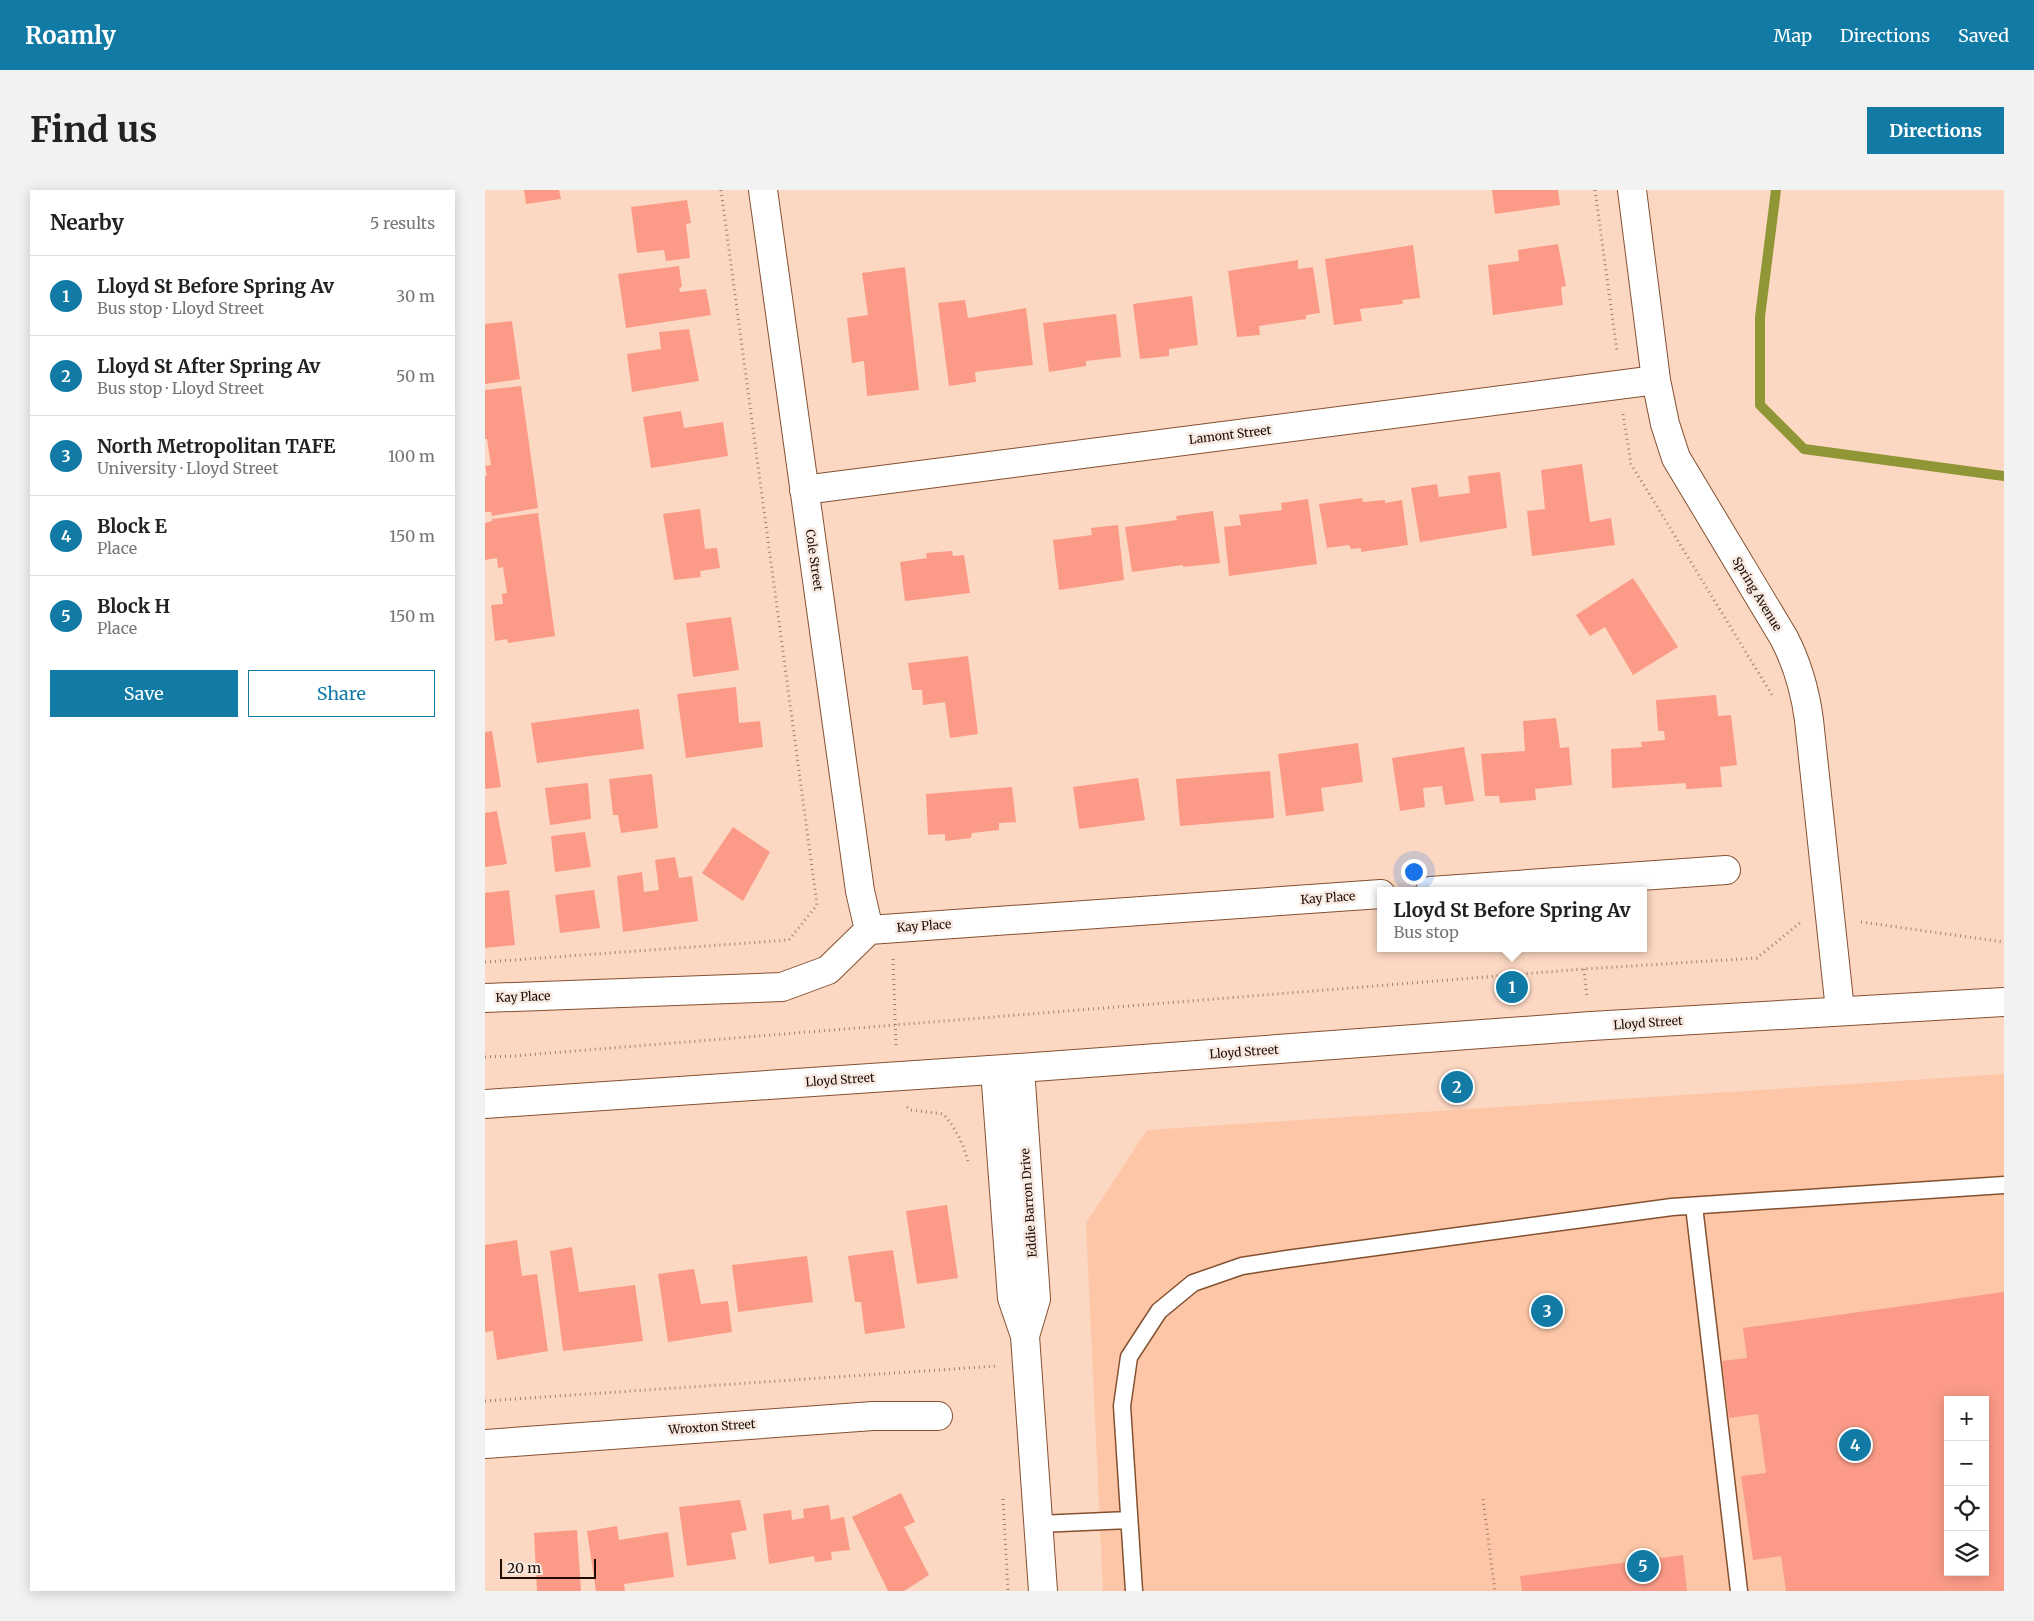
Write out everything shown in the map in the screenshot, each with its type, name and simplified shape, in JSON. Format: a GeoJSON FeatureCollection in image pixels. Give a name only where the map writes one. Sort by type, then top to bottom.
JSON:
{"type":"FeatureCollection","features":[{"type":"Feature","properties":{"kind":"street","name":"Cole Street"},"geometry":{"type":"LineString","coordinates":[[763,190],[860,890],[869,930]]}},
{"type":"Feature","properties":{"kind":"street","name":"Spring Avenue"},"geometry":{"type":"LineString","coordinates":[[1632,190],[1655,380],[1665,424],[1676,458],[1784,638],[1794,657],[1801,678],[1809,720],[1840,1010]]}},
{"type":"Feature","properties":{"kind":"street","name":"Lamont Street"},"geometry":{"type":"LineString","coordinates":[[804,490],[1655,380]]}},
{"type":"Feature","properties":{"kind":"street"},"geometry":{"type":"LineString","coordinates":[[1487,887],[1727,870]]}},
{"type":"Feature","properties":{"kind":"street","name":"Kay Place"},"geometry":{"type":"LineString","coordinates":[[485,998],[782,987],[829,970],[869,930],[1377,894]]}},
{"type":"Feature","properties":{"kind":"street","name":"Lloyd Street"},"geometry":{"type":"LineString","coordinates":[[485,1104],[1007,1069],[1571,1028],[1840,1010],[2004,1002]]}},
{"type":"Feature","properties":{"kind":"street","name":"Eddie Barron Drive"},"geometry":{"type":"LineString","coordinates":[[1007,1069],[1012,1298],[1025,1336],[1043,1591]]}},
{"type":"Feature","properties":{"kind":"street","name":"Wroxton Street"},"geometry":{"type":"LineString","coordinates":[[485,1444],[873,1416],[938,1416]]}},
{"type":"Feature","properties":{"kind":"lane"},"geometry":{"type":"LineString","coordinates":[[1134,1591],[1122,1406],[1129,1357],[1159,1311],[1193,1282],[1242,1266],[1278,1260],[1694,1206],[2004,1185]]}},
{"type":"Feature","properties":{"kind":"lane"},"geometry":{"type":"LineString","coordinates":[[1694,1206],[1739,1591]]}},
{"type":"Feature","properties":{"kind":"lane"},"geometry":{"type":"LineString","coordinates":[[1039,1524],[1129,1520]]}},
{"type":"Feature","properties":{"kind":"path"},"geometry":{"type":"LineString","coordinates":[[485,962],[789,940],[817,905],[721,190]]}},
{"type":"Feature","properties":{"kind":"path"},"geometry":{"type":"LineString","coordinates":[[1595,190],[1617,350]]}},
{"type":"Feature","properties":{"kind":"path"},"geometry":{"type":"LineString","coordinates":[[1623,412],[1631,464],[1776,702]]}},
{"type":"Feature","properties":{"kind":"path"},"geometry":{"type":"LineString","coordinates":[[485,1057],[1584,969],[1757,958],[1803,920],[1832,923],[1854,922],[2004,942]]}},
{"type":"Feature","properties":{"kind":"path"},"geometry":{"type":"LineString","coordinates":[[893,959],[896,1045]]}},
{"type":"Feature","properties":{"kind":"path"},"geometry":{"type":"LineString","coordinates":[[904,1106],[911,1110],[943,1114],[953,1125],[965,1149],[972,1173]]}},
{"type":"Feature","properties":{"kind":"path"},"geometry":{"type":"LineString","coordinates":[[996,1357],[998,1376]]}},
{"type":"Feature","properties":{"kind":"path"},"geometry":{"type":"LineString","coordinates":[[485,1401],[997,1366]]}},
{"type":"Feature","properties":{"kind":"path"},"geometry":{"type":"LineString","coordinates":[[1003,1493],[1008,1591]]}},
{"type":"Feature","properties":{"kind":"path"},"geometry":{"type":"LineString","coordinates":[[1483,1499],[1495,1591]]}},
{"type":"Feature","properties":{"kind":"shaded area"},"geometry":{"type":"Polygon","coordinates":[[[2004,1074],[2004,1591],[1103,1591],[1086,1223],[1147,1130],[2004,1074]]]}},
{"type":"Feature","properties":{"kind":"building"},"geometry":{"type":"Polygon","coordinates":[[[524,190],[559,190],[561,199],[526,204],[524,190]]]}},
{"type":"Feature","properties":{"kind":"building"},"geometry":{"type":"Polygon","coordinates":[[[1492,190],[1558,190],[1560,205],[1495,214],[1492,190]]]}},
{"type":"Feature","properties":{"kind":"building"},"geometry":{"type":"Polygon","coordinates":[[[687,200],[691,223],[686,224],[690,258],[666,261],[664,250],[637,253],[631,207],[687,200]]]}},
{"type":"Feature","properties":{"kind":"building"},"geometry":{"type":"Polygon","coordinates":[[[1558,244],[1566,286],[1561,287],[1563,305],[1493,315],[1488,265],[1519,261],[1518,250],[1558,244]]]}},
{"type":"Feature","properties":{"kind":"building"},"geometry":{"type":"Polygon","coordinates":[[[1413,245],[1420,298],[1402,300],[1403,304],[1360,309],[1362,321],[1334,325],[1325,259],[1413,245]]]}},
{"type":"Feature","properties":{"kind":"building"},"geometry":{"type":"Polygon","coordinates":[[[1298,260],[1298,269],[1313,267],[1320,313],[1306,315],[1306,319],[1259,326],[1260,335],[1237,337],[1228,271],[1298,260]]]}},
{"type":"Feature","properties":{"kind":"building"},"geometry":{"type":"Polygon","coordinates":[[[679,266],[682,287],[679,288],[680,292],[706,289],[711,315],[626,328],[618,274],[679,266]]]}},
{"type":"Feature","properties":{"kind":"building"},"geometry":{"type":"Polygon","coordinates":[[[905,267],[919,390],[867,396],[864,361],[852,363],[847,318],[868,315],[862,273],[905,267]]]}},
{"type":"Feature","properties":{"kind":"building"},"geometry":{"type":"Polygon","coordinates":[[[1192,296],[1198,345],[1169,349],[1169,356],[1140,359],[1133,304],[1192,296]]]}},
{"type":"Feature","properties":{"kind":"building"},"geometry":{"type":"Polygon","coordinates":[[[965,300],[968,318],[1026,308],[1033,365],[975,372],[976,382],[949,386],[938,303],[965,300]]]}},
{"type":"Feature","properties":{"kind":"building"},"geometry":{"type":"Polygon","coordinates":[[[1116,314],[1121,357],[1086,361],[1086,366],[1049,372],[1043,323],[1116,314]]]}},
{"type":"Feature","properties":{"kind":"building"},"geometry":{"type":"Polygon","coordinates":[[[512,321],[520,379],[485,384],[485,324],[512,321]]]}},
{"type":"Feature","properties":{"kind":"building"},"geometry":{"type":"Polygon","coordinates":[[[689,329],[699,381],[632,392],[627,354],[661,349],[659,332],[689,329]]]}},
{"type":"Feature","properties":{"kind":"building"},"geometry":{"type":"Polygon","coordinates":[[[521,386],[538,508],[492,516],[491,512],[485,512],[485,476],[487,476],[485,466],[491,465],[487,439],[485,439],[485,390],[521,386]]]}},
{"type":"Feature","properties":{"kind":"building"},"geometry":{"type":"Polygon","coordinates":[[[681,411],[684,428],[723,422],[728,456],[651,468],[643,417],[681,411]]]}},
{"type":"Feature","properties":{"kind":"building"},"geometry":{"type":"Polygon","coordinates":[[[1582,464],[1590,522],[1611,518],[1615,545],[1532,556],[1527,511],[1545,509],[1541,470],[1582,464]]]}},
{"type":"Feature","properties":{"kind":"building"},"geometry":{"type":"Polygon","coordinates":[[[1500,472],[1507,528],[1420,542],[1411,488],[1437,484],[1439,497],[1470,493],[1468,476],[1500,472]]]}},
{"type":"Feature","properties":{"kind":"building"},"geometry":{"type":"Polygon","coordinates":[[[1362,498],[1363,502],[1385,500],[1385,503],[1402,500],[1408,545],[1361,552],[1361,548],[1351,549],[1349,545],[1327,548],[1319,504],[1362,498]]]}},
{"type":"Feature","properties":{"kind":"building"},"geometry":{"type":"Polygon","coordinates":[[[1308,499],[1317,564],[1229,576],[1224,527],[1241,525],[1239,515],[1282,510],[1281,503],[1308,499]]]}},
{"type":"Feature","properties":{"kind":"building"},"geometry":{"type":"Polygon","coordinates":[[[700,509],[705,549],[717,548],[720,568],[700,571],[701,577],[674,580],[663,514],[700,509]]]}},
{"type":"Feature","properties":{"kind":"building"},"geometry":{"type":"Polygon","coordinates":[[[1213,511],[1220,563],[1183,567],[1183,565],[1132,572],[1125,527],[1177,520],[1176,516],[1213,511]]]}},
{"type":"Feature","properties":{"kind":"building"},"geometry":{"type":"Polygon","coordinates":[[[538,513],[555,636],[508,643],[507,639],[495,641],[491,605],[503,604],[502,594],[507,593],[503,567],[498,568],[497,558],[485,560],[485,523],[492,521],[492,519],[538,513]]]}},
{"type":"Feature","properties":{"kind":"building"},"geometry":{"type":"Polygon","coordinates":[[[1118,525],[1124,580],[1059,590],[1053,540],[1092,535],[1091,528],[1118,525]]]}},
{"type":"Feature","properties":{"kind":"building"},"geometry":{"type":"Polygon","coordinates":[[[952,551],[953,556],[964,555],[970,593],[905,601],[900,562],[927,558],[926,553],[952,551]]]}},
{"type":"Feature","properties":{"kind":"building"},"geometry":{"type":"Polygon","coordinates":[[[1633,578],[1678,647],[1633,675],[1605,627],[1590,636],[1576,615],[1633,578]]]}},
{"type":"Feature","properties":{"kind":"building"},"geometry":{"type":"Polygon","coordinates":[[[731,617],[739,670],[693,677],[686,623],[731,617]]]}},
{"type":"Feature","properties":{"kind":"building"},"geometry":{"type":"Polygon","coordinates":[[[968,656],[978,734],[950,738],[945,702],[923,705],[922,690],[912,690],[908,663],[968,656]]]}},
{"type":"Feature","properties":{"kind":"building"},"geometry":{"type":"Polygon","coordinates":[[[736,687],[739,723],[760,721],[763,747],[686,758],[677,694],[736,687]]]}},
{"type":"Feature","properties":{"kind":"building"},"geometry":{"type":"Polygon","coordinates":[[[1716,695],[1718,716],[1731,715],[1737,765],[1720,767],[1722,787],[1686,789],[1686,783],[1612,788],[1611,749],[1642,747],[1641,742],[1665,740],[1664,731],[1658,731],[1656,700],[1716,695]]]}},
{"type":"Feature","properties":{"kind":"building"},"geometry":{"type":"Polygon","coordinates":[[[639,709],[644,749],[537,763],[531,723],[639,709]]]}},
{"type":"Feature","properties":{"kind":"building"},"geometry":{"type":"Polygon","coordinates":[[[1556,718],[1560,748],[1569,747],[1572,785],[1535,789],[1536,800],[1500,803],[1499,796],[1485,796],[1481,754],[1525,751],[1523,721],[1556,718]]]}},
{"type":"Feature","properties":{"kind":"building"},"geometry":{"type":"Polygon","coordinates":[[[492,731],[501,787],[485,789],[485,732],[492,731]]]}},
{"type":"Feature","properties":{"kind":"building"},"geometry":{"type":"Polygon","coordinates":[[[1358,743],[1363,782],[1321,788],[1324,811],[1286,816],[1278,754],[1358,743]]]}},
{"type":"Feature","properties":{"kind":"building"},"geometry":{"type":"Polygon","coordinates":[[[1464,747],[1474,801],[1445,805],[1442,786],[1423,788],[1425,807],[1400,811],[1392,758],[1464,747]]]}},
{"type":"Feature","properties":{"kind":"building"},"geometry":{"type":"Polygon","coordinates":[[[1270,771],[1274,818],[1180,826],[1176,779],[1270,771]]]}},
{"type":"Feature","properties":{"kind":"building"},"geometry":{"type":"Polygon","coordinates":[[[652,774],[658,828],[621,833],[618,815],[613,815],[609,779],[652,774]]]}},
{"type":"Feature","properties":{"kind":"building"},"geometry":{"type":"Polygon","coordinates":[[[1138,778],[1145,820],[1079,829],[1073,787],[1138,778]]]}},
{"type":"Feature","properties":{"kind":"building"},"geometry":{"type":"Polygon","coordinates":[[[588,783],[591,819],[550,825],[545,788],[588,783]]]}},
{"type":"Feature","properties":{"kind":"building"},"geometry":{"type":"Polygon","coordinates":[[[1012,787],[1016,822],[999,823],[999,830],[972,833],[971,838],[945,841],[945,834],[928,835],[926,794],[1012,787]]]}},
{"type":"Feature","properties":{"kind":"building"},"geometry":{"type":"Polygon","coordinates":[[[497,811],[507,864],[485,867],[485,813],[497,811]]]}},
{"type":"Feature","properties":{"kind":"building"},"geometry":{"type":"Polygon","coordinates":[[[733,827],[770,852],[743,901],[702,873],[733,827]]]}},
{"type":"Feature","properties":{"kind":"building"},"geometry":{"type":"Polygon","coordinates":[[[585,832],[591,867],[555,872],[551,836],[585,832]]]}},
{"type":"Feature","properties":{"kind":"building"},"geometry":{"type":"Polygon","coordinates":[[[675,857],[679,878],[692,876],[698,921],[623,932],[617,876],[642,872],[644,892],[659,890],[655,860],[675,857]]]}},
{"type":"Feature","properties":{"kind":"building"},"geometry":{"type":"Polygon","coordinates":[[[509,890],[515,945],[485,948],[485,893],[509,890]]]}},
{"type":"Feature","properties":{"kind":"building"},"geometry":{"type":"Polygon","coordinates":[[[594,890],[600,928],[560,933],[555,895],[594,890]]]}},
{"type":"Feature","properties":{"kind":"building"},"geometry":{"type":"Polygon","coordinates":[[[947,1205],[958,1278],[917,1284],[906,1211],[947,1205]]]}},
{"type":"Feature","properties":{"kind":"building"},"geometry":{"type":"Polygon","coordinates":[[[517,1240],[522,1276],[537,1274],[548,1351],[497,1360],[493,1331],[485,1332],[485,1245],[517,1240]]]}},
{"type":"Feature","properties":{"kind":"building"},"geometry":{"type":"Polygon","coordinates":[[[572,1247],[579,1292],[635,1285],[643,1341],[563,1351],[550,1251],[572,1247]]]}},
{"type":"Feature","properties":{"kind":"building"},"geometry":{"type":"Polygon","coordinates":[[[893,1250],[905,1328],[865,1334],[861,1302],[855,1302],[848,1256],[893,1250]]]}},
{"type":"Feature","properties":{"kind":"building"},"geometry":{"type":"Polygon","coordinates":[[[807,1256],[813,1302],[738,1312],[732,1265],[807,1256]]]}},
{"type":"Feature","properties":{"kind":"building"},"geometry":{"type":"Polygon","coordinates":[[[694,1269],[701,1304],[728,1301],[732,1332],[668,1342],[658,1274],[694,1269]]]}},
{"type":"Feature","properties":{"kind":"building"},"geometry":{"type":"Polygon","coordinates":[[[2004,1292],[2004,1591],[1786,1591],[1781,1556],[1753,1560],[1741,1476],[1766,1473],[1758,1414],[1729,1418],[1722,1361],[1747,1358],[1743,1328],[2004,1292]]]}},
{"type":"Feature","properties":{"kind":"building"},"geometry":{"type":"Polygon","coordinates":[[[901,1493],[915,1522],[904,1527],[929,1575],[904,1591],[888,1591],[852,1517],[901,1493]]]}},
{"type":"Feature","properties":{"kind":"building"},"geometry":{"type":"Polygon","coordinates":[[[740,1500],[747,1530],[731,1533],[736,1559],[687,1566],[679,1507],[740,1500]]]}},
{"type":"Feature","properties":{"kind":"building"},"geometry":{"type":"Polygon","coordinates":[[[829,1505],[831,1520],[844,1517],[850,1550],[831,1552],[832,1560],[815,1562],[814,1556],[769,1564],[763,1514],[791,1510],[792,1520],[804,1518],[803,1509],[829,1505]]]}},
{"type":"Feature","properties":{"kind":"building"},"geometry":{"type":"Polygon","coordinates":[[[617,1526],[619,1540],[668,1532],[674,1577],[624,1584],[625,1591],[596,1591],[587,1531],[617,1526]]]}},
{"type":"Feature","properties":{"kind":"building"},"geometry":{"type":"Polygon","coordinates":[[[577,1530],[581,1591],[537,1591],[534,1533],[577,1530]]]}},
{"type":"Feature","properties":{"kind":"building"},"geometry":{"type":"Polygon","coordinates":[[[1683,1555],[1687,1591],[1522,1591],[1520,1576],[1683,1555]]]}},
{"type":"Feature","properties":{"kind":"waterway"},"geometry":{"type":"LineString","coordinates":[[1776,190],[1760,317],[1760,405],[1804,449],[2004,476]]}},
{"type":"Feature","properties":{"kind":"place","name":"Lloyd St Before Spring Av"},"geometry":{"type":"Point","coordinates":[1512,987]}},
{"type":"Feature","properties":{"kind":"place","name":"Lloyd St After Spring Av"},"geometry":{"type":"Point","coordinates":[1457,1087]}},
{"type":"Feature","properties":{"kind":"place","name":"North Metropolitan TAFE"},"geometry":{"type":"Point","coordinates":[1547,1311]}},
{"type":"Feature","properties":{"kind":"place","name":"Block E"},"geometry":{"type":"Point","coordinates":[1855,1445]}},
{"type":"Feature","properties":{"kind":"place","name":"Block H"},"geometry":{"type":"Point","coordinates":[1643,1566]}}]}
